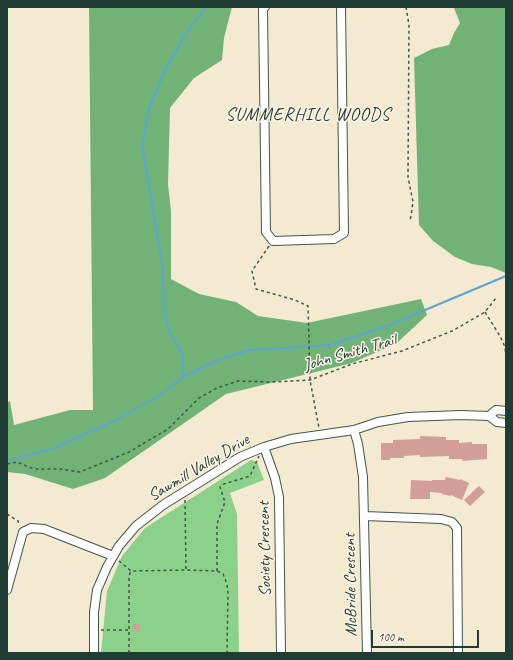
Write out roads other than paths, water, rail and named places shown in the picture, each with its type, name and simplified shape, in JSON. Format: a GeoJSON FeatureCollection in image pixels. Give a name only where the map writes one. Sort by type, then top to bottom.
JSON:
{"type":"FeatureCollection","features":[{"type":"Feature","properties":{"kind":"street"},"geometry":{"type":"LineString","coordinates":[[265,7],[266,232],[272,241],[334,240],[344,233],[341,7]]}},
{"type":"Feature","properties":{"kind":"street","name":"Sawmill Valley Drive"},"geometry":{"type":"LineString","coordinates":[[489,416],[496,410],[506,410]]}},
{"type":"Feature","properties":{"kind":"street","name":"Sawmill Valley Drive"},"geometry":{"type":"LineString","coordinates":[[94,653],[94,612],[97,590],[107,567],[120,546],[136,526],[163,505],[240,458],[264,447],[291,439],[354,430],[378,422],[408,417],[461,415],[489,416],[497,422],[506,423]]}},
{"type":"Feature","properties":{"kind":"street","name":"McBride Crescent"},"geometry":{"type":"LineString","coordinates":[[354,430],[361,459],[365,516],[367,653]]}},
{"type":"Feature","properties":{"kind":"street","name":"Society Crescent"},"geometry":{"type":"LineString","coordinates":[[264,447],[280,497],[281,653]]}},
{"type":"Feature","properties":{"kind":"street","name":"McBride Crescent"},"geometry":{"type":"LineString","coordinates":[[365,516],[441,519],[452,522],[456,528],[458,653]]}},
{"type":"Feature","properties":{"kind":"street"},"geometry":{"type":"LineString","coordinates":[[7,590],[23,532],[31,528],[44,529],[113,556]]}},
{"type":"Feature","properties":{"kind":"waterway"},"geometry":{"type":"LineString","coordinates":[[183,377],[183,355],[172,337],[164,315],[163,268],[142,146],[149,109],[165,70],[189,29],[206,7]]}},
{"type":"Feature","properties":{"kind":"waterway"},"geometry":{"type":"LineString","coordinates":[[7,461],[52,449],[114,421],[160,395],[183,377],[218,360],[250,350],[330,345],[387,326],[506,276]]}},
{"type":"Feature","properties":{"kind":"district","name":"SUMMERHILL WOODS"},"geometry":{"type":"Point","coordinates":[308,115]}}]}
